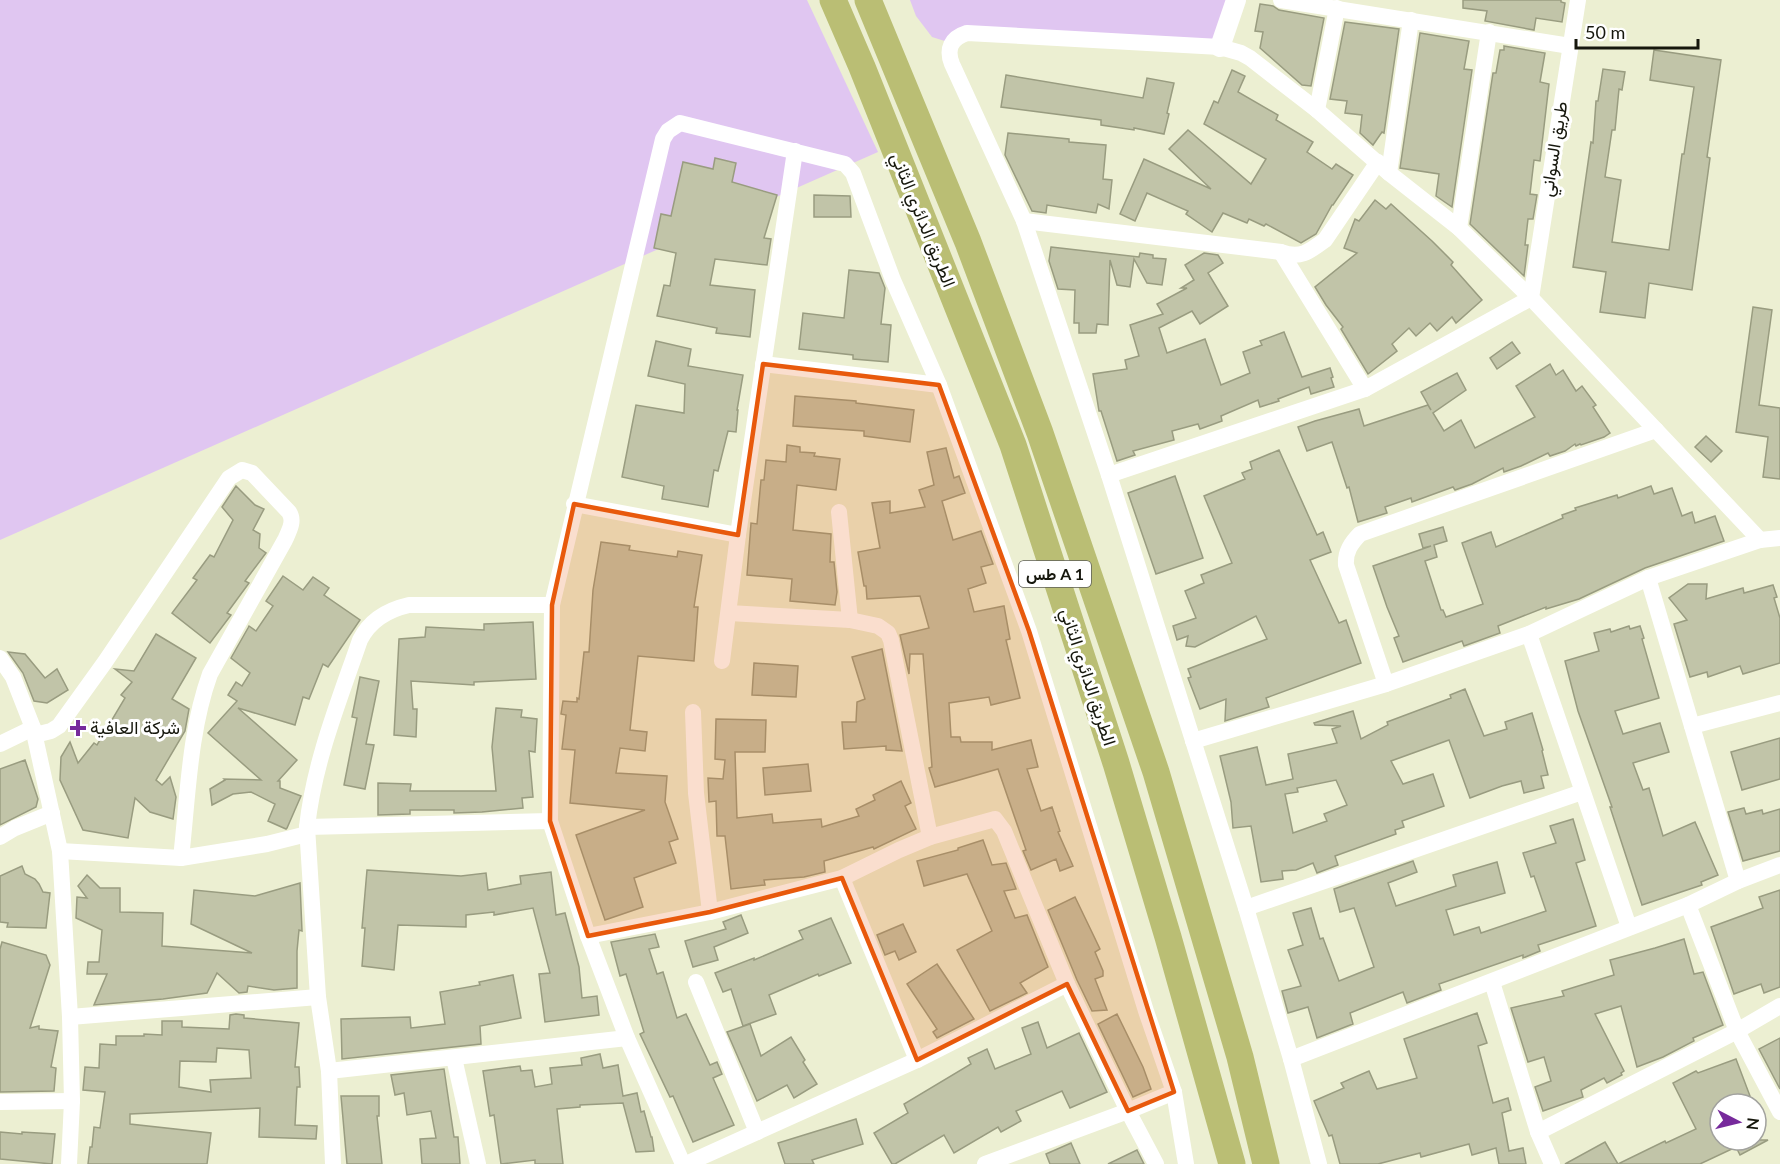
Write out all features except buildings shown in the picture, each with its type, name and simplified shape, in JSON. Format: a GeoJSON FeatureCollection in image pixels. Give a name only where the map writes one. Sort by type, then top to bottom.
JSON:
{"type":"FeatureCollection","features":[{"type":"Feature","properties":{"kind":"highway","name":"الطريق الدائري الثاني"},"geometry":{"type":"LineString","coordinates":[[833,0],[1013,445],[1116,763],[1232,1164]]}},
{"type":"Feature","properties":{"kind":"highway","name":"الطريق الدائري الثاني"},"geometry":{"type":"LineString","coordinates":[[868,0],[968,242],[1040,433],[1071,523],[1156,772],[1234,1037],[1266,1164]]}},
{"type":"Feature","properties":{"kind":"street"},"geometry":{"type":"LineString","coordinates":[[1220,47],[1236,0]]}},
{"type":"Feature","properties":{"kind":"street"},"geometry":{"type":"LineString","coordinates":[[1281,0],[1570,46]]}},
{"type":"Feature","properties":{"kind":"street","name":"طريق السواني"},"geometry":{"type":"LineString","coordinates":[[1531,298],[1578,0]]}},
{"type":"Feature","properties":{"kind":"street"},"geometry":{"type":"LineString","coordinates":[[1317,110],[1337,8]]}},
{"type":"Feature","properties":{"kind":"street"},"geometry":{"type":"LineString","coordinates":[[1024,222],[1281,252],[1292,256],[1314,248],[1325,240],[1383,168],[1411,20]]}},
{"type":"Feature","properties":{"kind":"street"},"geometry":{"type":"LineString","coordinates":[[1460,228],[1489,32]]}},
{"type":"Feature","properties":{"kind":"street"},"geometry":{"type":"LineString","coordinates":[[1319,1164],[1291,1059],[1246,908],[1109,475],[1024,222],[952,64],[949,51],[951,43],[955,38],[967,33],[1220,47],[1241,52],[1317,110],[1383,168],[1460,228],[1531,298],[1761,540]]}},
{"type":"Feature","properties":{"kind":"street"},"geometry":{"type":"LineString","coordinates":[[1068,984],[916,1060],[685,1164],[627,1038],[588,936],[550,821],[552,605],[574,504],[663,139],[668,130],[680,123],[840,162],[849,166],[853,173],[893,280],[939,385],[1029,632],[1146,1011],[1174,1092],[1186,1164]]}},
{"type":"Feature","properties":{"kind":"street"},"geometry":{"type":"LineString","coordinates":[[722,662],[738,535],[795,151]]}},
{"type":"Feature","properties":{"kind":"street"},"geometry":{"type":"LineString","coordinates":[[1281,252],[1365,389]]}},
{"type":"Feature","properties":{"kind":"street"},"geometry":{"type":"LineString","coordinates":[[1109,475],[1365,389],[1531,298]]}},
{"type":"Feature","properties":{"kind":"street"},"geometry":{"type":"LineString","coordinates":[[763,364],[939,385]]}},
{"type":"Feature","properties":{"kind":"street"},"geometry":{"type":"LineString","coordinates":[[1386,684],[1346,565],[1347,552],[1360,534],[1656,430]]}},
{"type":"Feature","properties":{"kind":"street"},"geometry":{"type":"LineString","coordinates":[[0,744],[34,732],[51,731],[59,726],[229,478],[242,470],[252,472],[289,512],[292,524],[210,674],[205,688],[192,751],[181,858]]}},
{"type":"Feature","properties":{"kind":"street"},"geometry":{"type":"LineString","coordinates":[[574,504],[738,535]]}},
{"type":"Feature","properties":{"kind":"street"},"geometry":{"type":"LineString","coordinates":[[839,512],[850,620]]}},
{"type":"Feature","properties":{"kind":"street"},"geometry":{"type":"LineString","coordinates":[[1194,741],[1386,684],[1529,634],[1648,578],[1761,540],[1780,538]]}},
{"type":"Feature","properties":{"kind":"street"},"geometry":{"type":"LineString","coordinates":[[1648,578],[1738,881]]}},
{"type":"Feature","properties":{"kind":"street"},"geometry":{"type":"LineString","coordinates":[[333,1164],[329,1071],[318,997],[307,831],[310,800],[318,763],[360,640],[366,628],[386,612],[409,605],[552,605]]}},
{"type":"Feature","properties":{"kind":"street"},"geometry":{"type":"LineString","coordinates":[[729,613],[850,620],[878,626],[888,633],[930,837]]}},
{"type":"Feature","properties":{"kind":"street"},"geometry":{"type":"LineString","coordinates":[[1529,634],[1629,927]]}},
{"type":"Feature","properties":{"kind":"street"},"geometry":{"type":"LineString","coordinates":[[0,658],[13,677],[34,732],[60,851],[70,1017],[72,1101],[69,1164]]}},
{"type":"Feature","properties":{"kind":"street"},"geometry":{"type":"LineString","coordinates":[[1692,726],[1780,703]]}},
{"type":"Feature","properties":{"kind":"street"},"geometry":{"type":"LineString","coordinates":[[693,712],[696,793],[710,912]]}},
{"type":"Feature","properties":{"kind":"street"},"geometry":{"type":"LineString","coordinates":[[1246,908],[1582,792]]}},
{"type":"Feature","properties":{"kind":"street"},"geometry":{"type":"LineString","coordinates":[[0,837],[15,828],[52,813]]}},
{"type":"Feature","properties":{"kind":"street"},"geometry":{"type":"LineString","coordinates":[[588,936],[710,912],[842,878],[930,837],[995,819],[1004,831],[1068,984],[1128,1111],[1156,1164]]}},
{"type":"Feature","properties":{"kind":"street"},"geometry":{"type":"LineString","coordinates":[[60,851],[181,858],[267,844],[307,831],[550,821]]}},
{"type":"Feature","properties":{"kind":"street"},"geometry":{"type":"LineString","coordinates":[[1291,1059],[1688,905],[1738,881],[1780,865]]}},
{"type":"Feature","properties":{"kind":"street"},"geometry":{"type":"LineString","coordinates":[[842,878],[916,1060]]}},
{"type":"Feature","properties":{"kind":"street"},"geometry":{"type":"LineString","coordinates":[[1688,905],[1737,1031],[1780,1112]]}},
{"type":"Feature","properties":{"kind":"street"},"geometry":{"type":"LineString","coordinates":[[696,982],[757,1132]]}},
{"type":"Feature","properties":{"kind":"street"},"geometry":{"type":"LineString","coordinates":[[1492,982],[1538,1132],[1552,1164]]}},
{"type":"Feature","properties":{"kind":"street"},"geometry":{"type":"LineString","coordinates":[[70,1017],[318,997]]}},
{"type":"Feature","properties":{"kind":"street"},"geometry":{"type":"LineString","coordinates":[[1538,1132],[1737,1031],[1780,1006]]}},
{"type":"Feature","properties":{"kind":"street"},"geometry":{"type":"LineString","coordinates":[[329,1071],[627,1038]]}},
{"type":"Feature","properties":{"kind":"street"},"geometry":{"type":"LineString","coordinates":[[454,1058],[478,1164]]}},
{"type":"Feature","properties":{"kind":"street"},"geometry":{"type":"LineString","coordinates":[[985,1164],[1174,1092]]}},
{"type":"Feature","properties":{"kind":"street"},"geometry":{"type":"LineString","coordinates":[[0,1102],[72,1101]]}},
{"type":"Feature","properties":{"kind":"highlighted area"},"geometry":{"type":"Polygon","coordinates":[[[763,364],[939,385],[1029,631],[1174,1092],[1128,1111],[1067,984],[917,1060],[842,878],[710,912],[588,936],[550,821],[552,605],[574,504],[738,535],[763,364]]]}},
{"type":"Feature","properties":{"kind":"shaded area"},"geometry":{"type":"Polygon","coordinates":[[[0,0],[807,0],[878,152],[0,540],[0,0]]]}},
{"type":"Feature","properties":{"kind":"shaded area"},"geometry":{"type":"Polygon","coordinates":[[[910,0],[1236,0],[1220,47],[967,33],[951,43],[932,37],[916,16],[910,0]]]}},
{"type":"Feature","properties":{"kind":"place","name":"شركة العافية"},"geometry":{"type":"Point","coordinates":[78,728]}}]}
